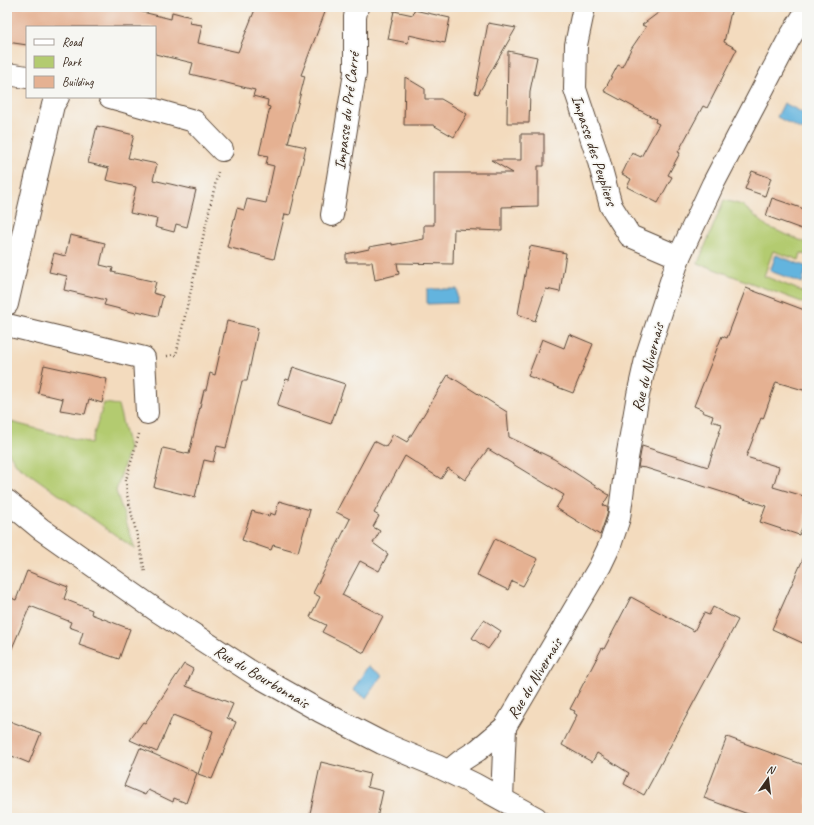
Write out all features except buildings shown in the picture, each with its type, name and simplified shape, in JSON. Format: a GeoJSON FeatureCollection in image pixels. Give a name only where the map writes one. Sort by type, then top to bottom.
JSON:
{"type":"FeatureCollection","features":[{"type":"Feature","properties":{"kind":"street","name":"Impasse du Pré Carré"},"geometry":{"type":"LineString","coordinates":[[332,215],[355,73],[355,17],[357,7]]}},
{"type":"Feature","properties":{"kind":"street","name":"Impasse des Peupliers"},"geometry":{"type":"LineString","coordinates":[[584,7],[576,45],[575,88],[598,158],[611,206],[630,236],[679,257]]}},
{"type":"Feature","properties":{"kind":"street","name":"Rue du Nivernais"},"geometry":{"type":"LineString","coordinates":[[449,771],[478,750],[505,727],[600,566],[610,545],[619,518],[627,458],[638,395],[647,355],[679,257],[713,184],[786,45],[807,10]]}},
{"type":"Feature","properties":{"kind":"street"},"geometry":{"type":"LineString","coordinates":[[7,74],[26,77]]}},
{"type":"Feature","properties":{"kind":"street"},"geometry":{"type":"LineString","coordinates":[[7,304],[53,106],[57,98]]}},
{"type":"Feature","properties":{"kind":"street"},"geometry":{"type":"LineString","coordinates":[[114,98],[194,121],[222,150]]}},
{"type":"Feature","properties":{"kind":"street"},"geometry":{"type":"LineString","coordinates":[[7,325],[144,358],[148,413]]}},
{"type":"Feature","properties":{"kind":"street","name":"Rue du Bourbonnais"},"geometry":{"type":"LineString","coordinates":[[7,501],[40,529],[156,610],[256,675],[320,712],[375,739],[449,771],[536,818]]}},
{"type":"Feature","properties":{"kind":"street","name":"Rue du Nivernais"},"geometry":{"type":"LineString","coordinates":[[502,799],[505,727]]}},
{"type":"Feature","properties":{"kind":"path"},"geometry":{"type":"LineString","coordinates":[[144,358],[176,355],[215,188],[222,150]]}},
{"type":"Feature","properties":{"kind":"path"},"geometry":{"type":"LineString","coordinates":[[145,576],[141,552],[127,495],[126,480],[140,430],[148,413]]}},
{"type":"Feature","properties":{"kind":"green space"},"geometry":{"type":"Polygon","coordinates":[[[724,200],[742,205],[768,227],[807,243],[807,255],[801,253],[799,260],[773,251],[764,276],[804,292],[807,287],[807,304],[698,263],[724,200]]]}},
{"type":"Feature","properties":{"kind":"green space"},"geometry":{"type":"Polygon","coordinates":[[[104,403],[118,405],[129,448],[116,491],[135,549],[16,464],[7,450],[7,421],[91,443],[104,403]]]}},
{"type":"Feature","properties":{"kind":"water"},"geometry":{"type":"Polygon","coordinates":[[[624,7],[642,7],[631,15],[624,7]]]}},
{"type":"Feature","properties":{"kind":"water"},"geometry":{"type":"Polygon","coordinates":[[[784,103],[807,115],[807,121],[802,130],[777,117],[784,103]]]}},
{"type":"Feature","properties":{"kind":"water"},"geometry":{"type":"Polygon","coordinates":[[[776,255],[807,267],[802,283],[770,271],[776,255]]]}},
{"type":"Feature","properties":{"kind":"water"},"geometry":{"type":"Polygon","coordinates":[[[427,289],[457,289],[457,303],[427,304],[427,289]]]}},
{"type":"Feature","properties":{"kind":"water"},"geometry":{"type":"Polygon","coordinates":[[[368,666],[382,675],[366,698],[353,690],[368,666]]]}}]}
